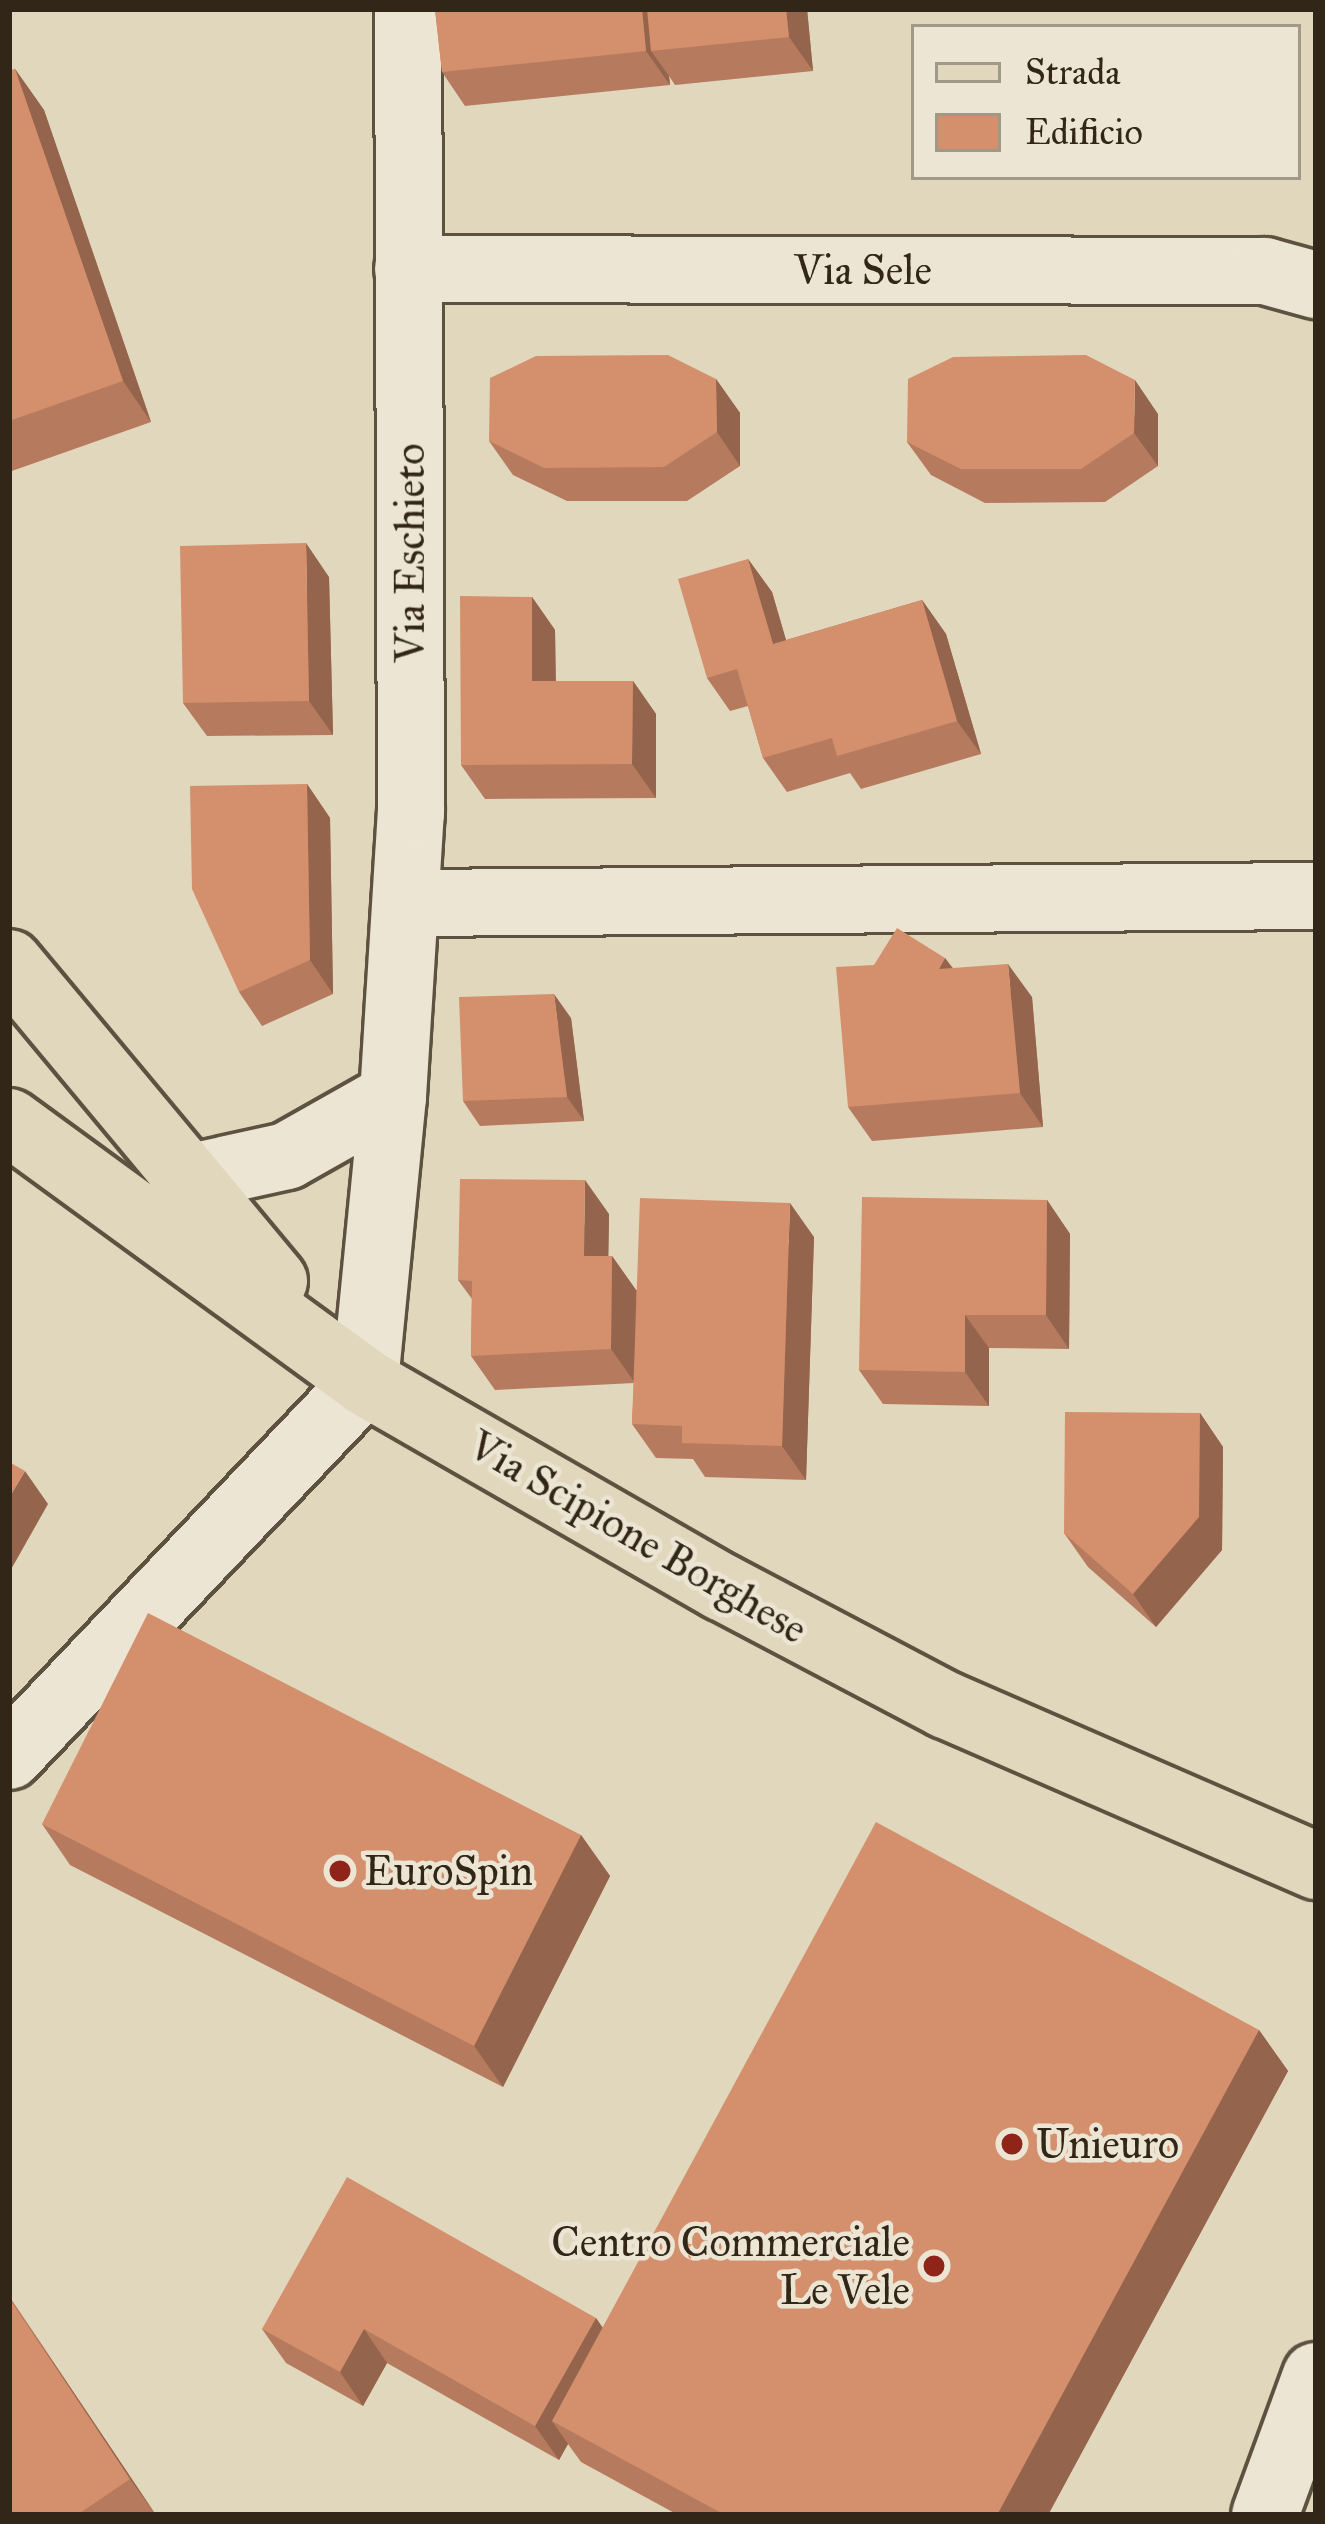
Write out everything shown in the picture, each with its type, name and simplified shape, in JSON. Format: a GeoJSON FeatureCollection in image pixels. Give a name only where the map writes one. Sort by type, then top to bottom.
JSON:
{"type":"FeatureCollection","features":[{"type":"Feature","properties":{"kind":"main road"},"geometry":{"type":"LineString","coordinates":[[9,963],[182,1179],[364,1382]]}},
{"type":"Feature","properties":{"kind":"main road","name":"Via Scipione Borghese"},"geometry":{"type":"LineString","coordinates":[[9,1122],[364,1382],[911,1688],[1316,1866]]}},
{"type":"Feature","properties":{"kind":"street","name":"Via Eschieto"},"geometry":{"type":"LineString","coordinates":[[364,1382],[408,903],[407,9]]}},
{"type":"Feature","properties":{"kind":"street","name":"Via Sele"},"geometry":{"type":"LineString","coordinates":[[408,269],[1265,271],[1316,285]]}},
{"type":"Feature","properties":{"kind":"street"},"geometry":{"type":"LineString","coordinates":[[408,903],[1316,896]]}},
{"type":"Feature","properties":{"kind":"street"},"geometry":{"type":"LineString","coordinates":[[182,1179],[287,1156],[393,1096]]}},
{"type":"Feature","properties":{"kind":"street"},"geometry":{"type":"LineString","coordinates":[[9,1756],[364,1382]]}},
{"type":"Feature","properties":{"kind":"street"},"geometry":{"type":"LineString","coordinates":[[1265,2515],[1316,2376]]}},
{"type":"Feature","properties":{"kind":"building"},"geometry":{"type":"Polygon","coordinates":[[[435,9],[642,9],[646,51],[442,72],[435,9]]]}},
{"type":"Feature","properties":{"kind":"building"},"geometry":{"type":"Polygon","coordinates":[[[647,9],[786,9],[789,37],[651,51],[647,9]]]}},
{"type":"Feature","properties":{"kind":"building"},"geometry":{"type":"Polygon","coordinates":[[[15,69],[123,381],[9,421],[9,71],[15,69]]]}},
{"type":"Feature","properties":{"kind":"building"},"geometry":{"type":"Polygon","coordinates":[[[668,355],[716,379],[717,432],[664,467],[544,468],[489,441],[490,378],[536,356],[668,355]]]}},
{"type":"Feature","properties":{"kind":"building"},"geometry":{"type":"Polygon","coordinates":[[[1086,355],[1135,380],[1134,433],[1081,469],[961,469],[907,442],[908,379],[953,357],[1086,355]]]}},
{"type":"Feature","properties":{"kind":"building"},"geometry":{"type":"Polygon","coordinates":[[[306,543],[309,701],[183,703],[180,546],[306,543]]]}},
{"type":"Feature","properties":{"kind":"building"},"geometry":{"type":"Polygon","coordinates":[[[748,559],[773,644],[922,600],[957,721],[837,756],[832,738],[763,758],[737,669],[707,678],[678,579],[748,559]]]}},
{"type":"Feature","properties":{"kind":"building"},"geometry":{"type":"Polygon","coordinates":[[[460,596],[532,597],[532,681],[633,681],[632,764],[461,765],[460,596]]]}},
{"type":"Feature","properties":{"kind":"building"},"geometry":{"type":"Polygon","coordinates":[[[307,784],[310,960],[239,992],[192,889],[190,786],[307,784]]]}},
{"type":"Feature","properties":{"kind":"building"},"geometry":{"type":"Polygon","coordinates":[[[897,928],[945,958],[939,969],[1008,964],[1020,1093],[848,1107],[836,967],[874,965],[897,928]]]}},
{"type":"Feature","properties":{"kind":"building"},"geometry":{"type":"Polygon","coordinates":[[[554,994],[567,1097],[463,1101],[459,997],[554,994]]]}},
{"type":"Feature","properties":{"kind":"building"},"geometry":{"type":"Polygon","coordinates":[[[460,1179],[585,1180],[584,1256],[612,1256],[611,1349],[471,1356],[472,1281],[458,1280],[460,1179]]]}},
{"type":"Feature","properties":{"kind":"building"},"geometry":{"type":"Polygon","coordinates":[[[862,1197],[1047,1200],[1046,1315],[965,1315],[965,1372],[859,1370],[862,1197]]]}},
{"type":"Feature","properties":{"kind":"building"},"geometry":{"type":"Polygon","coordinates":[[[640,1198],[790,1203],[782,1446],[682,1443],[682,1426],[632,1424],[640,1198]]]}},
{"type":"Feature","properties":{"kind":"building"},"geometry":{"type":"Polygon","coordinates":[[[1065,1412],[1200,1413],[1199,1517],[1133,1594],[1064,1533],[1065,1412]]]}},
{"type":"Feature","properties":{"kind":"building"},"geometry":{"type":"Polygon","coordinates":[[[9,1462],[25,1471],[9,1498],[9,1462]]]}},
{"type":"Feature","properties":{"kind":"building","name":"EuroSpin"},"geometry":{"type":"Polygon","coordinates":[[[148,1613],[581,1835],[474,2046],[42,1824],[148,1613]]]}},
{"type":"Feature","properties":{"kind":"building","name":"Centro Commerciale Le Vele"},"geometry":{"type":"Polygon","coordinates":[[[876,1822],[1259,2030],[997,2515],[725,2515],[552,2421],[876,1822]]]}},
{"type":"Feature","properties":{"kind":"building"},"geometry":{"type":"Polygon","coordinates":[[[347,2177],[596,2318],[535,2426],[364,2329],[340,2372],[262,2329],[347,2177]]]}},
{"type":"Feature","properties":{"kind":"building"},"geometry":{"type":"Polygon","coordinates":[[[9,2298],[130,2479],[77,2515],[9,2515],[9,2298]]]}},
{"type":"Feature","properties":{"kind":"place","name":"EuroSpin"},"geometry":{"type":"Point","coordinates":[340,1871]}},
{"type":"Feature","properties":{"kind":"place","name":"Unieuro"},"geometry":{"type":"Point","coordinates":[1012,2144]}},
{"type":"Feature","properties":{"kind":"place","name":"Centro Commerciale Le Vele"},"geometry":{"type":"Point","coordinates":[934,2266]}}]}
